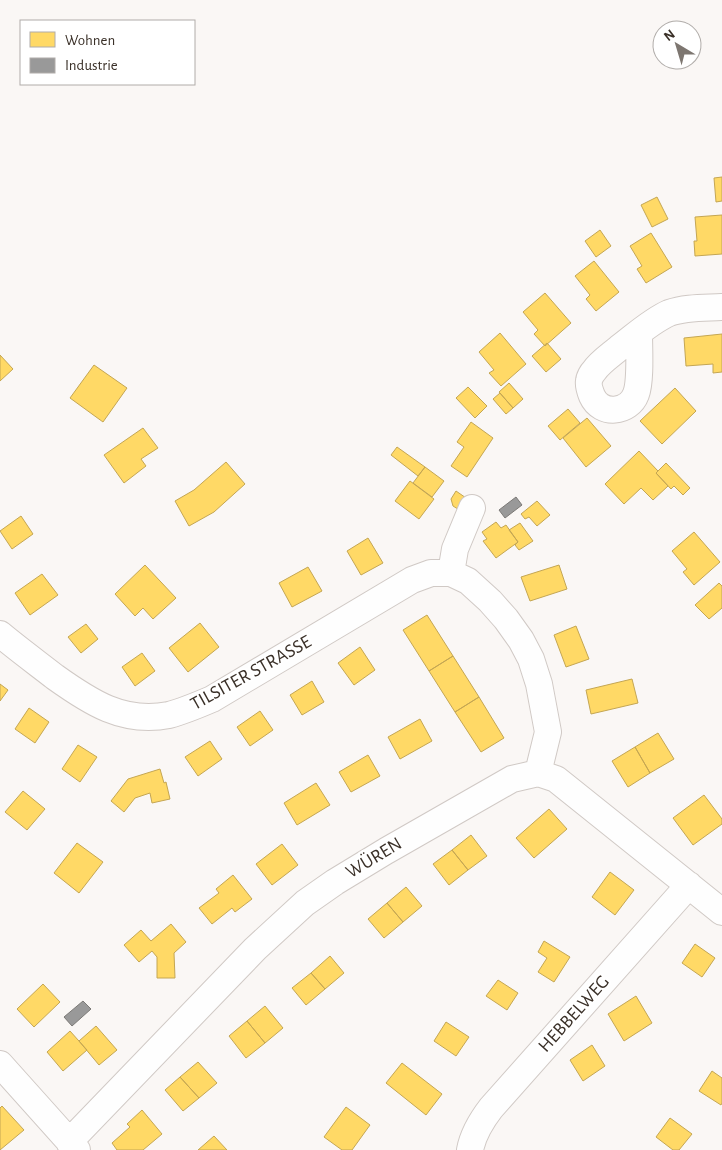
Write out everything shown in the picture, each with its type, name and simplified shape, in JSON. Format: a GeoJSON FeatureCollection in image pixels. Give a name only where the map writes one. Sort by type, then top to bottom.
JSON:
{"type":"FeatureCollection","features":[{"type":"Feature","properties":{"kind":"street"},"geometry":{"type":"LineString","coordinates":[[639,333],[670,313],[683,309],[722,307]]}},
{"type":"Feature","properties":{"kind":"street"},"geometry":{"type":"LineString","coordinates":[[472,508],[455,550],[450,573],[468,581],[496,607],[521,640],[531,659],[539,684],[548,732],[538,773],[556,779],[722,912]]}},
{"type":"Feature","properties":{"kind":"street","name":"TILSITER STRASSE"},"geometry":{"type":"LineString","coordinates":[[0,634],[81,695],[100,706],[125,714],[146,716],[168,715],[190,709],[212,698],[412,580],[432,573],[450,573]]}},
{"type":"Feature","properties":{"kind":"street","name":"WÜREN"},"geometry":{"type":"LineString","coordinates":[[73,1146],[255,949],[305,903],[335,882],[477,798],[512,780],[538,773]]}},
{"type":"Feature","properties":{"kind":"street","name":"HEBBELWEG"},"geometry":{"type":"LineString","coordinates":[[470,1150],[475,1132],[491,1108],[689,885]]}},
{"type":"Feature","properties":{"kind":"street"},"geometry":{"type":"LineString","coordinates":[[0,1064],[73,1146]]}},
{"type":"Feature","properties":{"kind":"building: Wohnen"},"geometry":{"type":"Polygon","coordinates":[[[722,177],[722,201],[716,202],[714,178],[722,177]]]}},
{"type":"Feature","properties":{"kind":"building: Wohnen"},"geometry":{"type":"Polygon","coordinates":[[[657,197],[668,219],[652,227],[641,205],[657,197]]]}},
{"type":"Feature","properties":{"kind":"building: Wohnen"},"geometry":{"type":"Polygon","coordinates":[[[722,215],[722,254],[695,256],[694,241],[697,241],[695,217],[722,215]]]}},
{"type":"Feature","properties":{"kind":"building: Wohnen"},"geometry":{"type":"Polygon","coordinates":[[[600,230],[611,246],[596,257],[585,241],[600,230]]]}},
{"type":"Feature","properties":{"kind":"building: Wohnen"},"geometry":{"type":"Polygon","coordinates":[[[651,233],[672,267],[646,283],[637,269],[642,266],[630,246],[651,233]]]}},
{"type":"Feature","properties":{"kind":"building: Wohnen"},"geometry":{"type":"Polygon","coordinates":[[[594,261],[619,292],[596,311],[586,299],[590,295],[575,276],[594,261]]]}},
{"type":"Feature","properties":{"kind":"building: Wohnen"},"geometry":{"type":"Polygon","coordinates":[[[545,293],[571,323],[545,346],[534,334],[538,330],[523,312],[545,293]]]}},
{"type":"Feature","properties":{"kind":"building: Wohnen"},"geometry":{"type":"Polygon","coordinates":[[[500,333],[526,364],[501,386],[489,373],[494,370],[479,352],[500,333]]]}},
{"type":"Feature","properties":{"kind":"building: Wohnen"},"geometry":{"type":"Polygon","coordinates":[[[722,334],[722,372],[713,373],[713,364],[686,366],[684,338],[722,334]]]}},
{"type":"Feature","properties":{"kind":"building: Wohnen"},"geometry":{"type":"Polygon","coordinates":[[[547,343],[561,359],[546,372],[532,356],[547,343]]]}},
{"type":"Feature","properties":{"kind":"building: Wohnen"},"geometry":{"type":"Polygon","coordinates":[[[0,355],[13,369],[0,381],[0,355]]]}},
{"type":"Feature","properties":{"kind":"building: Wohnen"},"geometry":{"type":"Polygon","coordinates":[[[94,365],[127,388],[103,422],[70,398],[94,365]]]}},
{"type":"Feature","properties":{"kind":"building: Wohnen"},"geometry":{"type":"Polygon","coordinates":[[[509,383],[523,399],[513,408],[499,392],[509,383]]]}},
{"type":"Feature","properties":{"kind":"building: Wohnen"},"geometry":{"type":"Polygon","coordinates":[[[468,387],[487,406],[475,418],[456,398],[468,387]]]}},
{"type":"Feature","properties":{"kind":"building: Wohnen"},"geometry":{"type":"Polygon","coordinates":[[[675,388],[696,411],[662,444],[640,421],[675,388]]]}},
{"type":"Feature","properties":{"kind":"building: Wohnen"},"geometry":{"type":"Polygon","coordinates":[[[500,393],[513,408],[506,414],[493,399],[500,393]]]}},
{"type":"Feature","properties":{"kind":"building: Wohnen"},"geometry":{"type":"Polygon","coordinates":[[[568,409],[580,423],[560,440],[548,426],[568,409]]]}},
{"type":"Feature","properties":{"kind":"building: Wohnen"},"geometry":{"type":"Polygon","coordinates":[[[587,418],[611,446],[586,467],[563,438],[587,418]]]}},
{"type":"Feature","properties":{"kind":"building: Wohnen"},"geometry":{"type":"Polygon","coordinates":[[[471,422],[493,438],[467,477],[451,466],[464,447],[457,442],[471,422]]]}},
{"type":"Feature","properties":{"kind":"building: Wohnen"},"geometry":{"type":"Polygon","coordinates":[[[143,428],[158,448],[141,459],[146,466],[124,483],[104,455],[143,428]]]}},
{"type":"Feature","properties":{"kind":"building: Wohnen"},"geometry":{"type":"Polygon","coordinates":[[[397,447],[425,467],[418,476],[391,455],[397,447]]]}},
{"type":"Feature","properties":{"kind":"building: Wohnen"},"geometry":{"type":"Polygon","coordinates":[[[639,451],[658,471],[656,473],[668,486],[653,500],[641,488],[624,504],[605,484],[639,451]]]}},
{"type":"Feature","properties":{"kind":"building: Wohnen"},"geometry":{"type":"Polygon","coordinates":[[[226,462],[245,484],[214,512],[189,526],[175,501],[194,490],[226,462]]]}},
{"type":"Feature","properties":{"kind":"building: Wohnen"},"geometry":{"type":"Polygon","coordinates":[[[666,463],[690,488],[683,495],[674,486],[671,489],[656,473],[666,463]]]}},
{"type":"Feature","properties":{"kind":"building: Wohnen"},"geometry":{"type":"Polygon","coordinates":[[[425,467],[444,481],[432,497],[413,483],[425,467]]]}},
{"type":"Feature","properties":{"kind":"building: Wohnen"},"geometry":{"type":"Polygon","coordinates":[[[410,481],[434,499],[419,519],[395,501],[410,481]]]}},
{"type":"Feature","properties":{"kind":"building: Wohnen"},"geometry":{"type":"Polygon","coordinates":[[[456,491],[469,500],[461,511],[453,506],[451,499],[456,491]]]}},
{"type":"Feature","properties":{"kind":"building: Wohnen"},"geometry":{"type":"Polygon","coordinates":[[[537,501],[550,515],[537,526],[529,517],[525,519],[521,514],[537,501]]]}},
{"type":"Feature","properties":{"kind":"building: Wohnen"},"geometry":{"type":"Polygon","coordinates":[[[21,516],[33,534],[12,549],[0,531],[21,516]]]}},
{"type":"Feature","properties":{"kind":"building: Wohnen"},"geometry":{"type":"Polygon","coordinates":[[[496,522],[501,528],[506,525],[518,542],[496,558],[483,541],[487,539],[482,532],[496,522]]]}},
{"type":"Feature","properties":{"kind":"building: Wohnen"},"geometry":{"type":"Polygon","coordinates":[[[520,523],[533,541],[519,550],[515,545],[518,542],[509,530],[520,523]]]}},
{"type":"Feature","properties":{"kind":"building: Wohnen"},"geometry":{"type":"Polygon","coordinates":[[[694,532],[720,562],[694,585],[683,572],[687,569],[672,551],[694,532]]]}},
{"type":"Feature","properties":{"kind":"building: Wohnen"},"geometry":{"type":"Polygon","coordinates":[[[368,538],[383,563],[361,575],[347,551],[368,538]]]}},
{"type":"Feature","properties":{"kind":"building: Wohnen"},"geometry":{"type":"Polygon","coordinates":[[[145,565],[176,598],[153,619],[143,608],[135,616],[115,594],[145,565]]]}},
{"type":"Feature","properties":{"kind":"building: Wohnen"},"geometry":{"type":"Polygon","coordinates":[[[559,565],[567,589],[530,601],[521,577],[559,565]]]}},
{"type":"Feature","properties":{"kind":"building: Wohnen"},"geometry":{"type":"Polygon","coordinates":[[[308,567],[322,591],[292,607],[279,583],[308,567]]]}},
{"type":"Feature","properties":{"kind":"building: Wohnen"},"geometry":{"type":"Polygon","coordinates":[[[42,574],[58,595],[30,615],[15,593],[42,574]]]}},
{"type":"Feature","properties":{"kind":"building: Wohnen"},"geometry":{"type":"Polygon","coordinates":[[[719,583],[722,586],[722,608],[709,619],[695,605],[719,583]]]}},
{"type":"Feature","properties":{"kind":"building: Wohnen"},"geometry":{"type":"Polygon","coordinates":[[[427,615],[453,656],[429,671],[403,630],[427,615]]]}},
{"type":"Feature","properties":{"kind":"building: Wohnen"},"geometry":{"type":"Polygon","coordinates":[[[200,623],[219,647],[188,672],[169,648],[200,623]]]}},
{"type":"Feature","properties":{"kind":"building: Wohnen"},"geometry":{"type":"Polygon","coordinates":[[[86,624],[98,639],[81,653],[68,637],[86,624]]]}},
{"type":"Feature","properties":{"kind":"building: Wohnen"},"geometry":{"type":"Polygon","coordinates":[[[576,626],[589,659],[566,667],[554,635],[576,626]]]}},
{"type":"Feature","properties":{"kind":"building: Wohnen"},"geometry":{"type":"Polygon","coordinates":[[[360,647],[375,670],[354,685],[338,663],[360,647]]]}},
{"type":"Feature","properties":{"kind":"building: Wohnen"},"geometry":{"type":"Polygon","coordinates":[[[142,653],[155,671],[135,686],[122,667],[142,653]]]}},
{"type":"Feature","properties":{"kind":"building: Wohnen"},"geometry":{"type":"Polygon","coordinates":[[[453,656],[479,697],[455,712],[429,671],[453,656]]]}},
{"type":"Feature","properties":{"kind":"building: Wohnen"},"geometry":{"type":"Polygon","coordinates":[[[632,679],[638,703],[591,714],[586,690],[632,679]]]}},
{"type":"Feature","properties":{"kind":"building: Wohnen"},"geometry":{"type":"Polygon","coordinates":[[[312,681],[324,702],[302,715],[290,695],[312,681]]]}},
{"type":"Feature","properties":{"kind":"building: Wohnen"},"geometry":{"type":"Polygon","coordinates":[[[0,684],[8,690],[0,701],[0,684]]]}},
{"type":"Feature","properties":{"kind":"building: Wohnen"},"geometry":{"type":"Polygon","coordinates":[[[479,697],[504,738],[481,752],[455,712],[479,697]]]}},
{"type":"Feature","properties":{"kind":"building: Wohnen"},"geometry":{"type":"Polygon","coordinates":[[[29,708],[49,722],[35,743],[15,729],[29,708]]]}},
{"type":"Feature","properties":{"kind":"building: Wohnen"},"geometry":{"type":"Polygon","coordinates":[[[260,711],[273,730],[250,746],[237,727],[260,711]]]}},
{"type":"Feature","properties":{"kind":"building: Wohnen"},"geometry":{"type":"Polygon","coordinates":[[[420,719],[432,741],[400,759],[388,737],[420,719]]]}},
{"type":"Feature","properties":{"kind":"building: Wohnen"},"geometry":{"type":"Polygon","coordinates":[[[658,733],[674,759],[650,773],[635,747],[658,733]]]}},
{"type":"Feature","properties":{"kind":"building: Wohnen"},"geometry":{"type":"Polygon","coordinates":[[[210,741],[222,759],[198,776],[185,757],[210,741]]]}},
{"type":"Feature","properties":{"kind":"building: Wohnen"},"geometry":{"type":"Polygon","coordinates":[[[78,745],[97,757],[80,782],[62,769],[78,745]]]}},
{"type":"Feature","properties":{"kind":"building: Wohnen"},"geometry":{"type":"Polygon","coordinates":[[[635,747],[650,773],[628,787],[612,761],[635,747]]]}},
{"type":"Feature","properties":{"kind":"building: Wohnen"},"geometry":{"type":"Polygon","coordinates":[[[368,755],[380,776],[351,792],[339,772],[368,755]]]}},
{"type":"Feature","properties":{"kind":"building: Wohnen"},"geometry":{"type":"Polygon","coordinates":[[[160,769],[164,783],[166,782],[170,799],[152,803],[150,793],[135,798],[124,812],[111,801],[128,779],[160,769]]]}},
{"type":"Feature","properties":{"kind":"building: Wohnen"},"geometry":{"type":"Polygon","coordinates":[[[316,783],[330,805],[297,825],[284,803],[316,783]]]}},
{"type":"Feature","properties":{"kind":"building: Wohnen"},"geometry":{"type":"Polygon","coordinates":[[[23,791],[45,809],[27,830],[5,812],[23,791]]]}},
{"type":"Feature","properties":{"kind":"building: Wohnen"},"geometry":{"type":"Polygon","coordinates":[[[704,795],[722,819],[722,824],[693,845],[673,818],[704,795]]]}},
{"type":"Feature","properties":{"kind":"building: Wohnen"},"geometry":{"type":"Polygon","coordinates":[[[549,809],[567,829],[534,858],[516,838],[549,809]]]}},
{"type":"Feature","properties":{"kind":"building: Wohnen"},"geometry":{"type":"Polygon","coordinates":[[[471,835],[487,856],[468,870],[452,850],[471,835]]]}},
{"type":"Feature","properties":{"kind":"building: Wohnen"},"geometry":{"type":"Polygon","coordinates":[[[77,843],[103,862],[79,893],[54,873],[77,843]]]}},
{"type":"Feature","properties":{"kind":"building: Wohnen"},"geometry":{"type":"Polygon","coordinates":[[[282,844],[298,865],[272,885],[256,864],[282,844]]]}},
{"type":"Feature","properties":{"kind":"building: Wohnen"},"geometry":{"type":"Polygon","coordinates":[[[452,850],[468,870],[449,885],[433,864],[452,850]]]}},
{"type":"Feature","properties":{"kind":"building: Wohnen"},"geometry":{"type":"Polygon","coordinates":[[[610,872],[634,890],[615,915],[592,897],[610,872]]]}},
{"type":"Feature","properties":{"kind":"building: Wohnen"},"geometry":{"type":"Polygon","coordinates":[[[233,875],[252,899],[235,912],[232,908],[212,924],[199,908],[219,893],[216,889],[233,875]]]}},
{"type":"Feature","properties":{"kind":"building: Wohnen"},"geometry":{"type":"Polygon","coordinates":[[[406,887],[422,906],[403,922],[387,903],[406,887]]]}},
{"type":"Feature","properties":{"kind":"building: Wohnen"},"geometry":{"type":"Polygon","coordinates":[[[387,903],[403,922],[384,938],[368,919],[387,903]]]}},
{"type":"Feature","properties":{"kind":"building: Wohnen"},"geometry":{"type":"Polygon","coordinates":[[[171,924],[186,942],[174,953],[175,978],[157,978],[157,957],[152,951],[139,962],[124,945],[141,930],[151,941],[171,924]]]}},
{"type":"Feature","properties":{"kind":"building: Wohnen"},"geometry":{"type":"Polygon","coordinates":[[[544,941],[570,957],[554,982],[538,972],[547,958],[538,952],[544,941]]]}},
{"type":"Feature","properties":{"kind":"building: Wohnen"},"geometry":{"type":"Polygon","coordinates":[[[695,944],[715,958],[702,977],[682,963],[695,944]]]}},
{"type":"Feature","properties":{"kind":"building: Wohnen"},"geometry":{"type":"Polygon","coordinates":[[[330,956],[344,973],[325,989],[311,973],[330,956]]]}},
{"type":"Feature","properties":{"kind":"building: Wohnen"},"geometry":{"type":"Polygon","coordinates":[[[311,973],[325,989],[306,1005],[292,988],[311,973]]]}},
{"type":"Feature","properties":{"kind":"building: Wohnen"},"geometry":{"type":"Polygon","coordinates":[[[498,980],[518,993],[507,1010],[486,996],[498,980]]]}},
{"type":"Feature","properties":{"kind":"building: Wohnen"},"geometry":{"type":"Polygon","coordinates":[[[43,984],[60,1002],[34,1027],[17,1009],[43,984]]]}},
{"type":"Feature","properties":{"kind":"building: Wohnen"},"geometry":{"type":"Polygon","coordinates":[[[636,996],[652,1023],[624,1041],[608,1014],[636,996]]]}},
{"type":"Feature","properties":{"kind":"building: Wohnen"},"geometry":{"type":"Polygon","coordinates":[[[265,1006],[283,1028],[265,1043],[247,1021],[265,1006]]]}},
{"type":"Feature","properties":{"kind":"building: Wohnen"},"geometry":{"type":"Polygon","coordinates":[[[247,1021],[265,1043],[246,1058],[229,1036],[247,1021]]]}},
{"type":"Feature","properties":{"kind":"building: Wohnen"},"geometry":{"type":"Polygon","coordinates":[[[446,1022],[469,1037],[456,1056],[434,1041],[446,1022]]]}},
{"type":"Feature","properties":{"kind":"building: Wohnen"},"geometry":{"type":"Polygon","coordinates":[[[96,1026],[117,1050],[99,1065],[79,1041],[96,1026]]]}},
{"type":"Feature","properties":{"kind":"building: Wohnen"},"geometry":{"type":"Polygon","coordinates":[[[70,1031],[87,1050],[63,1071],[47,1052],[70,1031]]]}},
{"type":"Feature","properties":{"kind":"building: Wohnen"},"geometry":{"type":"Polygon","coordinates":[[[592,1045],[605,1066],[583,1081],[570,1060],[592,1045]]]}},
{"type":"Feature","properties":{"kind":"building: Wohnen"},"geometry":{"type":"Polygon","coordinates":[[[198,1062],[217,1083],[199,1098],[180,1077],[198,1062]]]}},
{"type":"Feature","properties":{"kind":"building: Wohnen"},"geometry":{"type":"Polygon","coordinates":[[[402,1063],[442,1094],[426,1115],[386,1083],[402,1063]]]}},
{"type":"Feature","properties":{"kind":"building: Wohnen"},"geometry":{"type":"Polygon","coordinates":[[[712,1071],[722,1078],[721,1105],[699,1091],[712,1071]]]}},
{"type":"Feature","properties":{"kind":"building: Wohnen"},"geometry":{"type":"Polygon","coordinates":[[[180,1077],[199,1098],[183,1111],[165,1090],[180,1077]]]}},
{"type":"Feature","properties":{"kind":"building: Wohnen"},"geometry":{"type":"Polygon","coordinates":[[[2,1106],[24,1130],[0,1150],[0,1108],[2,1106]]]}},
{"type":"Feature","properties":{"kind":"building: Wohnen"},"geometry":{"type":"Polygon","coordinates":[[[346,1107],[370,1125],[352,1150],[342,1150],[324,1137],[346,1107]]]}},
{"type":"Feature","properties":{"kind":"building: Wohnen"},"geometry":{"type":"Polygon","coordinates":[[[142,1110],[162,1134],[143,1150],[117,1150],[112,1143],[130,1127],[127,1124],[142,1110]]]}},
{"type":"Feature","properties":{"kind":"building: Wohnen"},"geometry":{"type":"Polygon","coordinates":[[[670,1118],[692,1134],[679,1150],[673,1150],[656,1137],[670,1118]]]}},
{"type":"Feature","properties":{"kind":"building: Wohnen"},"geometry":{"type":"Polygon","coordinates":[[[214,1136],[227,1150],[198,1150],[214,1136]]]}},
{"type":"Feature","properties":{"kind":"building: Industrie"},"geometry":{"type":"Polygon","coordinates":[[[516,497],[522,505],[505,518],[499,510],[516,497]]]}},
{"type":"Feature","properties":{"kind":"building: Industrie"},"geometry":{"type":"Polygon","coordinates":[[[83,1001],[91,1009],[72,1026],[64,1017],[83,1001]]]}}]}
